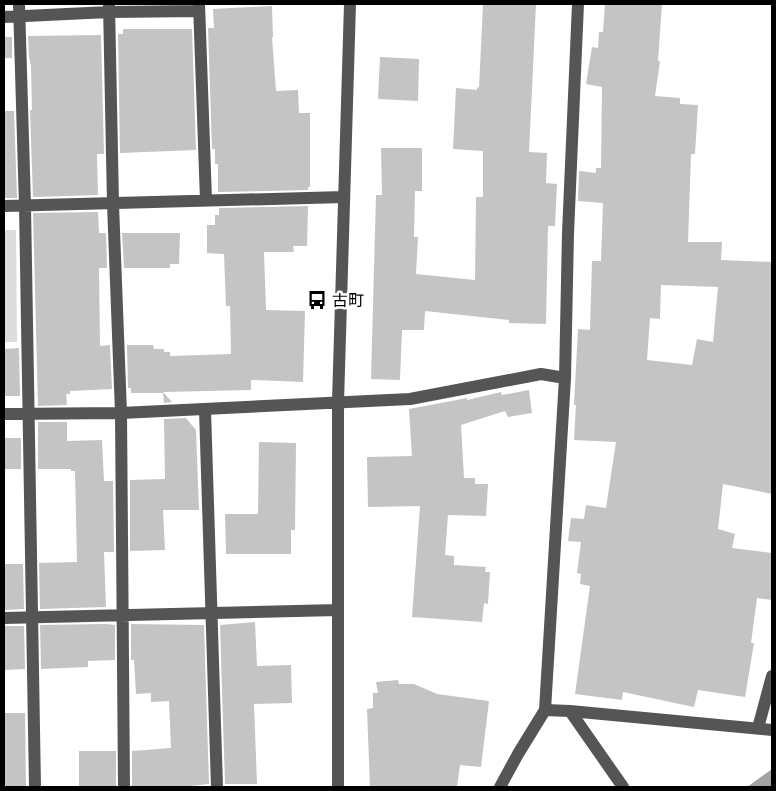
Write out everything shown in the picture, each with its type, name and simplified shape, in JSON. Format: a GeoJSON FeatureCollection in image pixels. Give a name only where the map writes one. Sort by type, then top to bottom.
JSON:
{"type":"FeatureCollection","features":[{"type":"Feature","properties":{"kind":"street"},"geometry":{"type":"LineString","coordinates":[[18,4],[25,206],[35,787]]}},
{"type":"Feature","properties":{"kind":"street"},"geometry":{"type":"LineString","coordinates":[[338,787],[338,402],[350,4]]}},
{"type":"Feature","properties":{"kind":"street"},"geometry":{"type":"LineString","coordinates":[[500,787],[545,710],[565,378],[568,233],[578,4]]}},
{"type":"Feature","properties":{"kind":"street"},"geometry":{"type":"LineString","coordinates":[[4,17],[19,18],[109,8],[199,7],[206,200]]}},
{"type":"Feature","properties":{"kind":"street"},"geometry":{"type":"LineString","coordinates":[[109,8],[113,204],[121,413],[124,787]]}},
{"type":"Feature","properties":{"kind":"street"},"geometry":{"type":"LineString","coordinates":[[4,206],[344,197]]}},
{"type":"Feature","properties":{"kind":"street"},"geometry":{"type":"LineString","coordinates":[[4,414],[205,410],[410,399],[542,374],[565,378]]}},
{"type":"Feature","properties":{"kind":"street"},"geometry":{"type":"LineString","coordinates":[[205,410],[217,787]]}},
{"type":"Feature","properties":{"kind":"street"},"geometry":{"type":"LineString","coordinates":[[4,618],[338,610]]}},
{"type":"Feature","properties":{"kind":"street"},"geometry":{"type":"LineString","coordinates":[[758,728],[772,676]]}},
{"type":"Feature","properties":{"kind":"street"},"geometry":{"type":"LineString","coordinates":[[545,710],[570,710],[772,730]]}},
{"type":"Feature","properties":{"kind":"street"},"geometry":{"type":"LineString","coordinates":[[570,710],[623,787]]}},
{"type":"Feature","properties":{"kind":"shaded area"},"geometry":{"type":"Polygon","coordinates":[[[4,230],[16,230],[17,342],[4,342],[4,230]]]}},
{"type":"Feature","properties":{"kind":"shaded area"},"geometry":{"type":"Polygon","coordinates":[[[772,769],[772,787],[747,787],[772,769]]]}},
{"type":"Feature","properties":{"kind":"building"},"geometry":{"type":"Polygon","coordinates":[[[483,4],[536,4],[529,152],[547,153],[546,183],[557,184],[555,226],[548,226],[546,324],[509,323],[509,320],[425,311],[424,330],[402,330],[400,380],[371,379],[376,195],[382,195],[381,148],[422,148],[422,191],[415,191],[414,237],[418,237],[416,274],[475,280],[476,197],[483,197],[483,151],[453,149],[456,88],[477,90],[477,87],[479,88],[483,4]]]}},
{"type":"Feature","properties":{"kind":"building"},"geometry":{"type":"Polygon","coordinates":[[[605,4],[662,4],[658,61],[660,61],[655,96],[680,98],[680,104],[698,105],[695,154],[691,154],[688,242],[722,242],[721,260],[772,262],[772,494],[723,484],[718,529],[735,534],[732,548],[772,553],[772,600],[757,598],[751,643],[754,643],[745,697],[698,690],[694,707],[623,692],[622,700],[575,694],[590,586],[580,584],[581,574],[577,573],[581,542],[568,541],[571,518],[584,519],[586,505],[606,508],[616,442],[574,440],[578,329],[590,330],[592,261],[601,261],[603,203],[578,201],[579,171],[596,173],[596,168],[601,168],[602,87],[586,84],[592,47],[598,48],[599,32],[603,32],[605,4]],[[661,285],[660,319],[650,318],[647,360],[692,365],[697,339],[713,342],[718,287],[661,285]]]}},
{"type":"Feature","properties":{"kind":"building"},"geometry":{"type":"Polygon","coordinates":[[[272,6],[276,91],[298,90],[299,113],[310,113],[310,187],[308,187],[308,190],[218,192],[218,164],[215,164],[215,149],[212,149],[208,28],[214,28],[213,9],[272,6]]]}},
{"type":"Feature","properties":{"kind":"building"},"geometry":{"type":"Polygon","coordinates":[[[123,29],[192,29],[196,150],[120,153],[118,34],[123,34],[123,29]]]}},
{"type":"Feature","properties":{"kind":"building"},"geometry":{"type":"Polygon","coordinates":[[[101,35],[104,154],[97,154],[98,195],[33,197],[30,110],[32,110],[31,66],[28,36],[101,35]]]}},
{"type":"Feature","properties":{"kind":"building"},"geometry":{"type":"Polygon","coordinates":[[[4,37],[12,37],[12,58],[4,58],[4,37]]]}},
{"type":"Feature","properties":{"kind":"building"},"geometry":{"type":"Polygon","coordinates":[[[380,57],[419,59],[418,101],[378,99],[380,57]]]}},
{"type":"Feature","properties":{"kind":"building"},"geometry":{"type":"Polygon","coordinates":[[[4,111],[14,111],[17,198],[4,198],[4,111]]]}},
{"type":"Feature","properties":{"kind":"building"},"geometry":{"type":"Polygon","coordinates":[[[308,206],[307,246],[293,246],[294,252],[264,252],[266,310],[305,311],[303,382],[251,380],[251,390],[163,392],[172,402],[164,403],[163,393],[131,393],[131,388],[128,388],[127,345],[153,345],[154,349],[164,349],[164,352],[170,352],[170,356],[231,354],[230,306],[226,306],[224,254],[207,253],[207,225],[215,225],[215,215],[219,215],[219,208],[308,206]]]}},
{"type":"Feature","properties":{"kind":"building"},"geometry":{"type":"Polygon","coordinates":[[[98,212],[99,233],[106,233],[107,268],[99,268],[100,346],[110,345],[112,389],[70,391],[70,394],[66,394],[67,405],[38,406],[33,213],[98,212]]]}},
{"type":"Feature","properties":{"kind":"building"},"geometry":{"type":"Polygon","coordinates":[[[122,233],[180,233],[179,264],[170,264],[170,268],[124,268],[122,233]]]}},
{"type":"Feature","properties":{"kind":"building"},"geometry":{"type":"Polygon","coordinates":[[[19,348],[20,396],[4,396],[4,349],[19,348]]]}},
{"type":"Feature","properties":{"kind":"building"},"geometry":{"type":"Polygon","coordinates":[[[529,390],[532,413],[508,417],[505,411],[461,425],[464,478],[475,478],[475,484],[488,484],[486,516],[448,515],[445,555],[454,556],[454,565],[486,567],[485,572],[490,572],[488,604],[484,603],[482,622],[412,617],[420,506],[368,507],[367,457],[412,456],[409,409],[467,398],[467,400],[501,392],[502,395],[529,390]]]}},
{"type":"Feature","properties":{"kind":"building"},"geometry":{"type":"Polygon","coordinates":[[[186,418],[196,430],[199,510],[163,510],[165,550],[130,551],[130,480],[165,479],[164,419],[186,418]]]}},
{"type":"Feature","properties":{"kind":"building"},"geometry":{"type":"Polygon","coordinates":[[[38,422],[67,422],[67,441],[102,440],[104,481],[113,481],[114,552],[104,552],[106,607],[40,609],[39,563],[77,562],[75,471],[71,471],[71,469],[38,469],[38,422]]]}},
{"type":"Feature","properties":{"kind":"building"},"geometry":{"type":"Polygon","coordinates":[[[4,438],[21,438],[21,469],[4,469],[4,438]]]}},
{"type":"Feature","properties":{"kind":"building"},"geometry":{"type":"Polygon","coordinates":[[[259,442],[296,443],[295,530],[291,530],[291,554],[226,554],[225,514],[258,514],[259,442]]]}},
{"type":"Feature","properties":{"kind":"building"},"geometry":{"type":"Polygon","coordinates":[[[4,564],[23,564],[24,609],[4,610],[4,564]]]}},
{"type":"Feature","properties":{"kind":"building"},"geometry":{"type":"Polygon","coordinates":[[[255,622],[257,666],[291,665],[292,703],[254,704],[257,784],[225,784],[220,625],[255,622]]]}},
{"type":"Feature","properties":{"kind":"building"},"geometry":{"type":"Polygon","coordinates":[[[131,624],[204,625],[209,784],[180,787],[132,787],[132,751],[171,748],[169,701],[151,702],[151,693],[136,694],[134,660],[131,660],[131,624]]]}},
{"type":"Feature","properties":{"kind":"building"},"geometry":{"type":"Polygon","coordinates":[[[40,625],[115,625],[115,660],[88,661],[88,667],[41,669],[40,625]]]}},
{"type":"Feature","properties":{"kind":"building"},"geometry":{"type":"Polygon","coordinates":[[[4,626],[24,626],[25,669],[4,670],[4,626]]]}},
{"type":"Feature","properties":{"kind":"building"},"geometry":{"type":"Polygon","coordinates":[[[398,680],[399,684],[414,684],[437,694],[489,701],[481,767],[460,765],[457,787],[370,787],[367,709],[373,708],[373,693],[378,693],[376,682],[398,680]]]}},
{"type":"Feature","properties":{"kind":"building"},"geometry":{"type":"Polygon","coordinates":[[[4,713],[25,713],[26,787],[4,787],[4,713]]]}},
{"type":"Feature","properties":{"kind":"building"},"geometry":{"type":"Polygon","coordinates":[[[79,751],[116,751],[116,787],[79,787],[79,751]]]}},
{"type":"Feature","properties":{"kind":"place","name":"古町"},"geometry":{"type":"Point","coordinates":[317,300]}}]}
